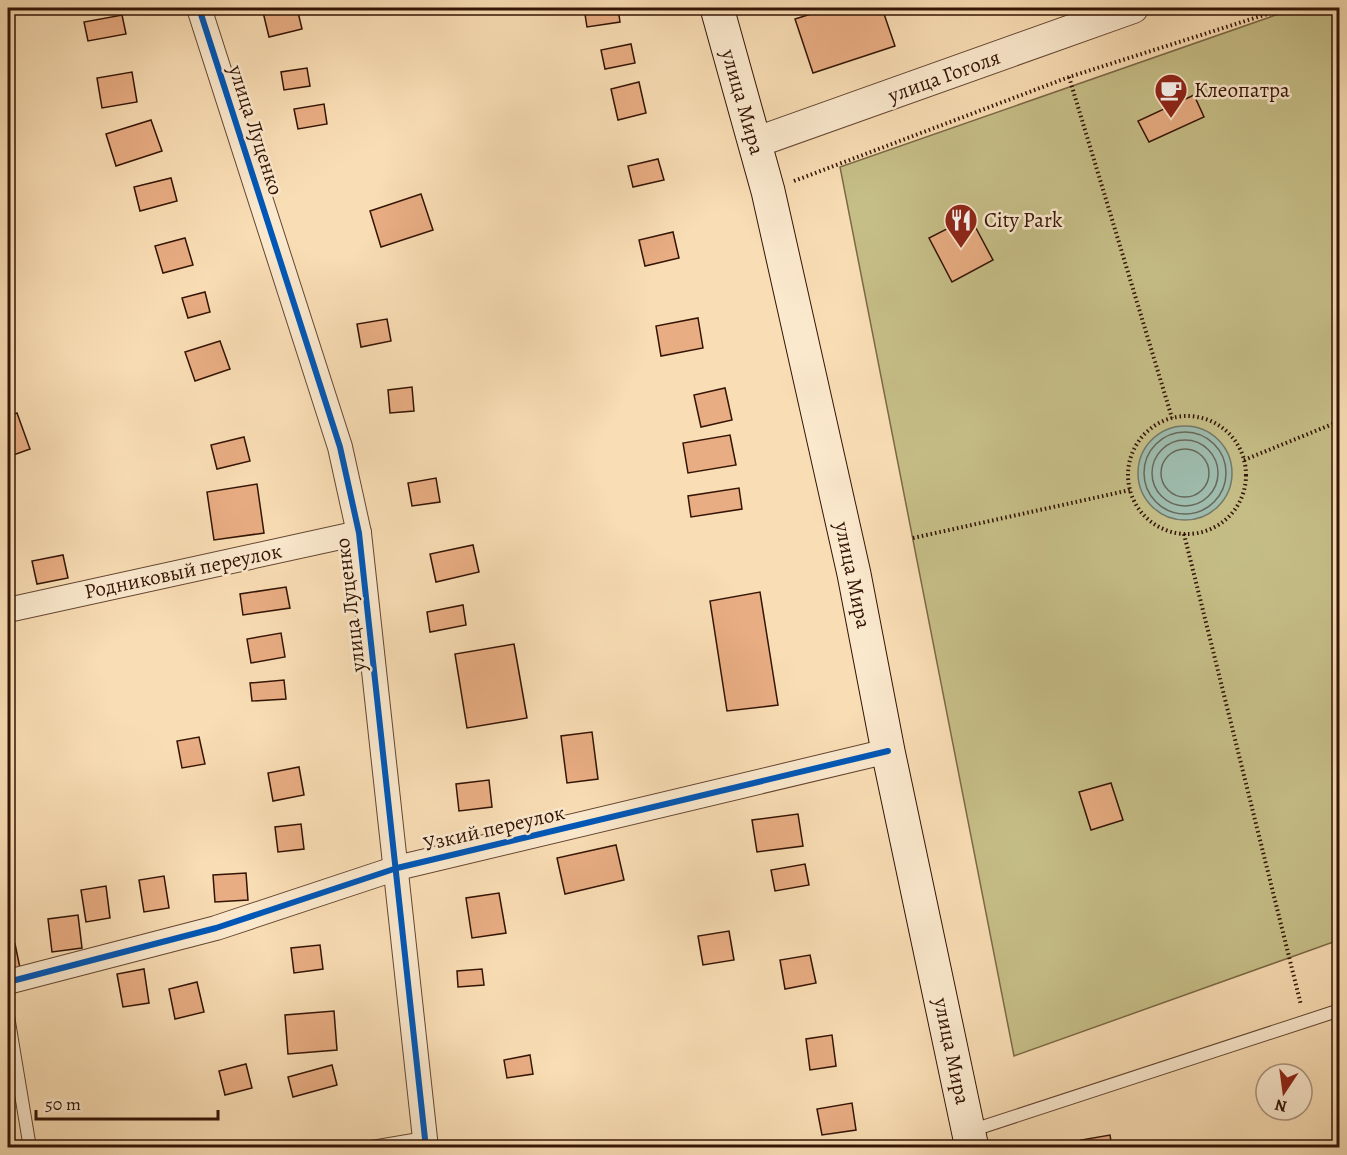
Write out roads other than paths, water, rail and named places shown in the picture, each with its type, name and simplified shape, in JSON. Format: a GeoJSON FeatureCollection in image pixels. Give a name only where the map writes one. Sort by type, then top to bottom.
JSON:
{"type":"FeatureCollection","features":[{"type":"Feature","properties":{"kind":"main road","name":"улица Мира"},"geometry":{"type":"LineString","coordinates":[[717,8],[768,191],[854,574],[888,751],[971,1139]]}},
{"type":"Feature","properties":{"kind":"street","name":"улица Луценко"},"geometry":{"type":"LineString","coordinates":[[199,8],[340,447],[359,533],[425,1143]]}},
{"type":"Feature","properties":{"kind":"street","name":"улица Гоголя"},"geometry":{"type":"LineString","coordinates":[[754,143],[1133,8]]}},
{"type":"Feature","properties":{"kind":"street","name":"Родниковый переулок"},"geometry":{"type":"LineString","coordinates":[[8,610],[359,533]]}},
{"type":"Feature","properties":{"kind":"street","name":"Узкий переулок"},"geometry":{"type":"LineString","coordinates":[[8,982],[216,928],[397,868],[888,751]]}},
{"type":"Feature","properties":{"kind":"lane"},"geometry":{"type":"LineString","coordinates":[[971,1139],[1340,1010]]}},
{"type":"Feature","properties":{"kind":"lane"},"geometry":{"type":"LineString","coordinates":[[8,1016],[30,1148]]}},
{"type":"Feature","properties":{"kind":"lane"},"geometry":{"type":"LineString","coordinates":[[366,1148],[425,1143]]}},
{"type":"Feature","properties":{"kind":"water"},"geometry":{"type":"Polygon","coordinates":[[[1185,426],[1203,430],[1218,440],[1228,455],[1232,473],[1228,491],[1218,506],[1203,516],[1185,520],[1167,516],[1152,506],[1142,491],[1138,473],[1142,455],[1152,440],[1167,430],[1185,426]]]}},
{"type":"Feature","properties":{"kind":"place","name":"Клеопатра"},"geometry":{"type":"Point","coordinates":[1171,119]}},
{"type":"Feature","properties":{"kind":"place","name":"City Park"},"geometry":{"type":"Point","coordinates":[961,249]}}]}
